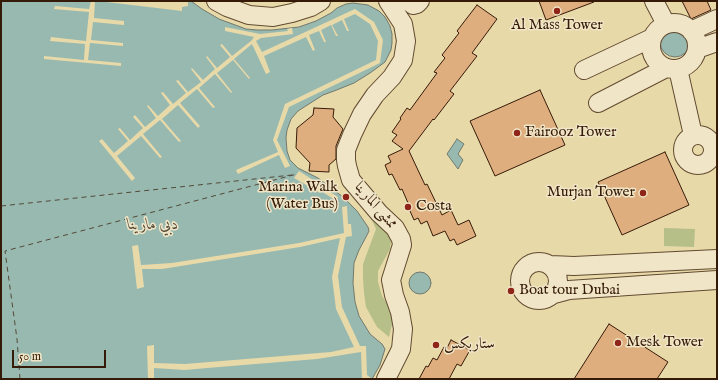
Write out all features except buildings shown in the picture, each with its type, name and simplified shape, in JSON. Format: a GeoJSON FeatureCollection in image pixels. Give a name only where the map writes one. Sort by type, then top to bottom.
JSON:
{"type":"FeatureCollection","features":[{"type":"Feature","properties":{"kind":"street"},"geometry":{"type":"LineString","coordinates":[[216,1],[227,7],[249,15],[274,17],[292,13],[321,1]]}},
{"type":"Feature","properties":{"kind":"street","name":"ممشى المارينا"},"geometry":{"type":"LineString","coordinates":[[386,379],[401,349],[403,329],[391,280],[402,245],[401,239],[395,228],[379,213],[351,180],[346,160],[346,150],[362,114],[375,95],[392,77],[403,60],[406,41],[403,24],[388,1]]}},
{"type":"Feature","properties":{"kind":"street"},"geometry":{"type":"LineString","coordinates":[[408,1],[413,5],[420,1]]}},
{"type":"Feature","properties":{"kind":"street"},"geometry":{"type":"LineString","coordinates":[[654,1],[666,24]]}},
{"type":"Feature","properties":{"kind":"street"},"geometry":{"type":"LineString","coordinates":[[691,31],[717,19]]}},
{"type":"Feature","properties":{"kind":"street"},"geometry":{"type":"LineString","coordinates":[[598,103],[672,69],[685,67],[691,62],[695,56],[697,43],[695,36],[682,24],[671,23],[660,27],[655,32],[650,44],[652,56],[660,65],[672,69]]}},
{"type":"Feature","properties":{"kind":"street"},"geometry":{"type":"LineString","coordinates":[[584,70],[652,38]]}},
{"type":"Feature","properties":{"kind":"street"},"geometry":{"type":"LineString","coordinates":[[697,49],[717,42]]}},
{"type":"Feature","properties":{"kind":"street"},"geometry":{"type":"LineString","coordinates":[[672,69],[693,135]]}},
{"type":"Feature","properties":{"kind":"street"},"geometry":{"type":"LineString","coordinates":[[717,259],[574,266],[544,259],[528,265],[523,270],[520,276],[520,284],[523,291],[537,307],[542,300],[549,298],[554,294],[569,290],[717,280]]}},
{"type":"Feature","properties":{"kind":"street"},"geometry":{"type":"LineString","coordinates":[[544,259],[556,270],[558,276],[559,282],[554,294]]}},
{"type":"Feature","properties":{"kind":"green space"},"geometry":{"type":"Polygon","coordinates":[[[350,192],[386,227],[391,240],[390,249],[378,271],[378,282],[382,296],[391,309],[393,320],[389,337],[377,327],[366,307],[364,293],[363,264],[376,229],[370,216],[350,192]]]}},
{"type":"Feature","properties":{"kind":"green space"},"geometry":{"type":"Polygon","coordinates":[[[664,228],[695,229],[694,247],[664,246],[664,228]]]}},
{"type":"Feature","properties":{"kind":"water","name":"دبي مارينا"},"geometry":{"type":"Polygon","coordinates":[[[1,1],[191,1],[219,19],[246,29],[257,30],[299,27],[316,21],[346,4],[353,3],[368,5],[379,11],[385,17],[390,26],[392,43],[391,50],[385,62],[354,83],[323,95],[298,111],[291,119],[286,138],[287,151],[290,160],[298,168],[318,178],[343,197],[357,211],[368,227],[369,231],[354,263],[353,283],[355,302],[359,316],[370,334],[382,344],[385,349],[380,365],[372,379],[1,379],[1,1]]]}},
{"type":"Feature","properties":{"kind":"water"},"geometry":{"type":"Polygon","coordinates":[[[675,27],[681,28],[689,36],[689,48],[681,56],[675,57],[669,56],[661,48],[660,42],[661,36],[669,28],[675,27]]]}},
{"type":"Feature","properties":{"kind":"water"},"geometry":{"type":"Polygon","coordinates":[[[457,139],[464,144],[458,154],[463,160],[458,169],[447,154],[457,139]]]}},
{"type":"Feature","properties":{"kind":"water"},"geometry":{"type":"Polygon","coordinates":[[[420,272],[428,275],[431,283],[428,291],[420,294],[412,291],[409,283],[412,275],[420,272]]]}},
{"type":"Feature","properties":{"kind":"pier"},"geometry":{"type":"Polygon","coordinates":[[[91,1],[95,1],[94,18],[124,21],[124,25],[93,22],[91,40],[123,43],[123,46],[90,43],[88,60],[121,63],[121,66],[44,59],[44,56],[84,60],[85,44],[50,41],[51,37],[86,41],[89,12],[54,9],[55,6],[89,9],[91,1]]]}},
{"type":"Feature","properties":{"kind":"pier"},"geometry":{"type":"Polygon","coordinates":[[[98,1],[188,1],[188,6],[182,7],[182,11],[98,1]]]}},
{"type":"Feature","properties":{"kind":"pier"},"geometry":{"type":"Polygon","coordinates":[[[355,9],[374,22],[383,40],[380,63],[289,107],[277,140],[290,166],[285,168],[279,155],[238,174],[236,170],[278,152],[273,140],[285,104],[376,60],[378,41],[370,24],[355,14],[344,19],[349,31],[347,31],[342,20],[332,25],[338,36],[336,36],[331,25],[321,30],[326,42],[324,42],[319,31],[309,35],[315,50],[313,51],[306,37],[264,56],[270,72],[266,74],[252,44],[234,59],[250,78],[249,79],[233,60],[217,73],[232,92],[231,93],[215,74],[199,88],[215,107],[213,108],[197,89],[180,103],[200,126],[198,128],[178,105],[162,119],[181,141],[179,142],[160,120],[143,134],[162,157],[160,158],[141,136],[117,156],[135,178],[132,181],[99,141],[102,139],[114,153],[128,141],[118,129],[120,128],[130,140],[143,128],[133,117],[135,115],[145,127],[156,118],[147,106],[148,105],[158,116],[170,105],[161,93],[163,92],[173,104],[186,93],[176,81],[178,80],[188,92],[201,82],[191,69],[192,68],[203,80],[215,69],[206,57],[207,56],[217,68],[230,57],[220,45],[222,44],[232,56],[254,37],[225,31],[225,27],[260,34],[288,31],[287,29],[292,28],[293,34],[261,38],[256,41],[262,52],[355,9]]]}},
{"type":"Feature","properties":{"kind":"pier"},"geometry":{"type":"Polygon","coordinates":[[[299,171],[338,197],[337,199],[335,200],[321,191],[320,193],[294,178],[299,171]]]}},
{"type":"Feature","properties":{"kind":"pier"},"geometry":{"type":"Polygon","coordinates":[[[347,206],[348,224],[351,224],[352,236],[346,237],[338,276],[342,307],[360,346],[366,346],[367,375],[372,379],[362,379],[361,352],[317,359],[185,370],[154,368],[154,379],[148,379],[147,346],[154,345],[154,363],[185,364],[331,352],[354,347],[336,309],[332,277],[340,238],[300,247],[162,269],[142,269],[144,287],[137,289],[132,246],[138,245],[141,265],[172,263],[299,243],[344,233],[342,207],[347,206]]]}},
{"type":"Feature","properties":{"kind":"ferry route"},"geometry":{"type":"LineString","coordinates":[[20,379],[17,339],[5,251],[297,174]]}},
{"type":"Feature","properties":{"kind":"ferry route"},"geometry":{"type":"LineString","coordinates":[[1,206],[292,175]]}},
{"type":"Feature","properties":{"kind":"place","name":"Al Mass Tower"},"geometry":{"type":"Point","coordinates":[557,11]}},
{"type":"Feature","properties":{"kind":"place","name":"Fairooz Tower"},"geometry":{"type":"Point","coordinates":[517,133]}},
{"type":"Feature","properties":{"kind":"place","name":"Murjan Tower"},"geometry":{"type":"Point","coordinates":[643,193]}},
{"type":"Feature","properties":{"kind":"place","name":"Marina Walk (Water Bus)"},"geometry":{"type":"Point","coordinates":[346,197]}},
{"type":"Feature","properties":{"kind":"place","name":"Costa"},"geometry":{"type":"Point","coordinates":[408,207]}},
{"type":"Feature","properties":{"kind":"place","name":"Boat tour Dubai"},"geometry":{"type":"Point","coordinates":[511,291]}},
{"type":"Feature","properties":{"kind":"place","name":"Mesk Tower"},"geometry":{"type":"Point","coordinates":[618,343]}},
{"type":"Feature","properties":{"kind":"place","name":"ستاربكس"},"geometry":{"type":"Point","coordinates":[436,345]}}]}
